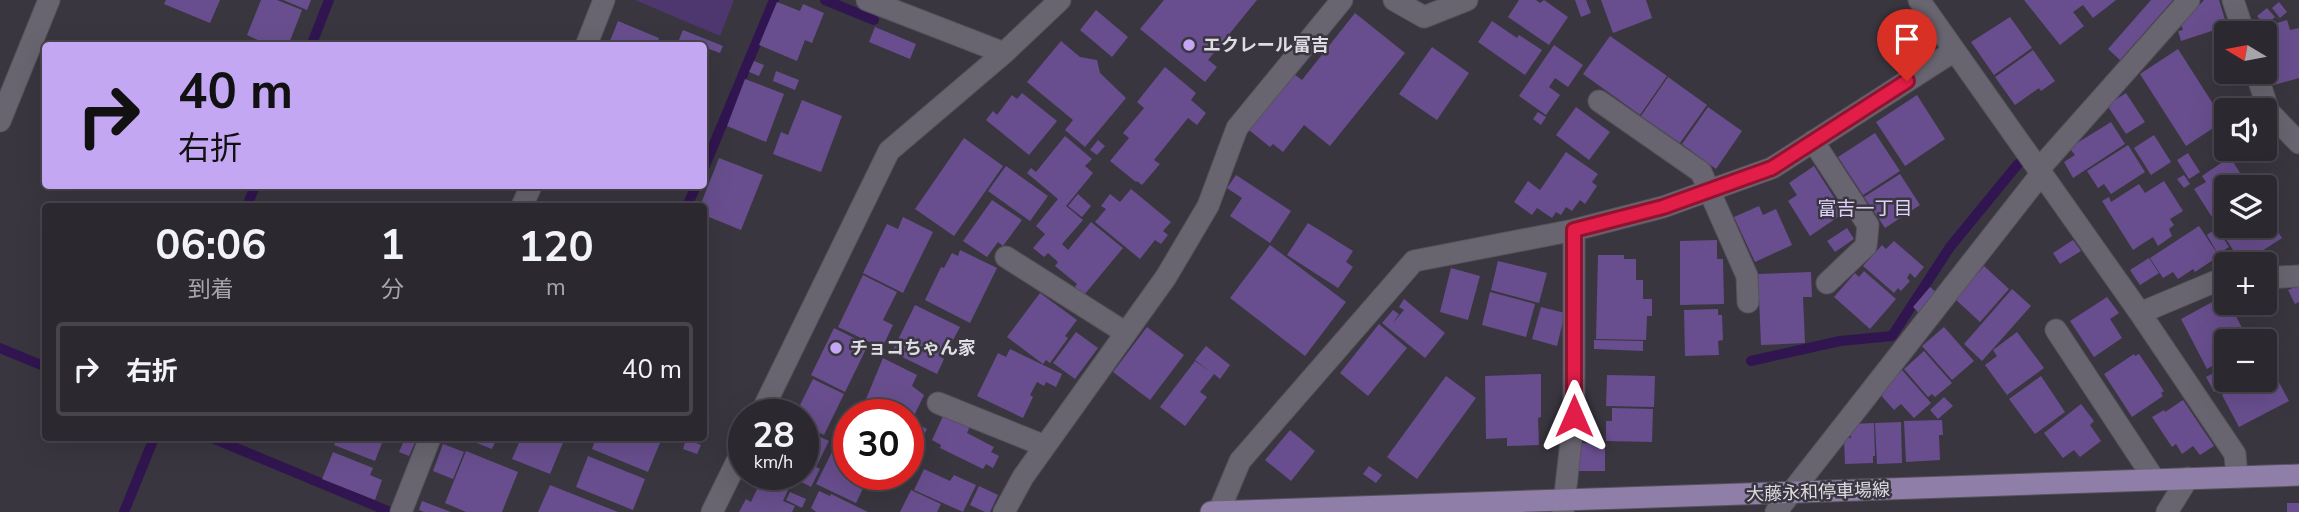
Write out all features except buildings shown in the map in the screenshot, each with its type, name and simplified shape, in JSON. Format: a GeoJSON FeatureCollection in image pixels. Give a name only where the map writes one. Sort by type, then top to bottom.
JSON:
{"type":"FeatureCollection","features":[{"type":"Feature","properties":{"kind":"main road","name":"大藤永和停車場線"},"geometry":{"type":"LineString","coordinates":[[1215,511],[1564,506],[1790,493],[2299,475]]}},
{"type":"Feature","properties":{"kind":"street"},"geometry":{"type":"LineString","coordinates":[[0,121],[49,0]]}},
{"type":"Feature","properties":{"kind":"street"},"geometry":{"type":"LineString","coordinates":[[588,42],[604,0]]}},
{"type":"Feature","properties":{"kind":"street"},"geometry":{"type":"LineString","coordinates":[[867,0],[900,6],[1004,53]]}},
{"type":"Feature","properties":{"kind":"street"},"geometry":{"type":"LineString","coordinates":[[768,399],[889,151],[1004,53],[1060,0]]}},
{"type":"Feature","properties":{"kind":"street"},"geometry":{"type":"LineString","coordinates":[[1004,512],[1023,477],[1166,277],[1208,206],[1237,128],[1342,0]]}},
{"type":"Feature","properties":{"kind":"street"},"geometry":{"type":"LineString","coordinates":[[1394,0],[1424,17],[1467,0]]}},
{"type":"Feature","properties":{"kind":"street"},"geometry":{"type":"LineString","coordinates":[[1919,0],[2140,313],[2235,454],[2237,477]]}},
{"type":"Feature","properties":{"kind":"street"},"geometry":{"type":"LineString","coordinates":[[1776,512],[2040,172],[2189,0]]}},
{"type":"Feature","properties":{"kind":"street"},"geometry":{"type":"LineString","coordinates":[[2233,0],[2240,21]]}},
{"type":"Feature","properties":{"kind":"street"},"geometry":{"type":"LineString","coordinates":[[1215,511],[1240,461],[1414,261],[1574,230],[1663,207],[1772,168],[1954,51]]}},
{"type":"Feature","properties":{"kind":"street"},"geometry":{"type":"LineString","coordinates":[[2260,84],[2269,113],[2299,143]]}},
{"type":"Feature","properties":{"kind":"street"},"geometry":{"type":"LineString","coordinates":[[1599,101],[1701,172],[1747,276],[1748,302]]}},
{"type":"Feature","properties":{"kind":"street"},"geometry":{"type":"LineString","coordinates":[[1814,141],[1868,225],[1866,246],[1827,283]]}},
{"type":"Feature","properties":{"kind":"street"},"geometry":{"type":"LineString","coordinates":[[1564,506],[1574,416],[1574,230]]}},
{"type":"Feature","properties":{"kind":"street"},"geometry":{"type":"LineString","coordinates":[[1006,257],[1126,333]]}},
{"type":"Feature","properties":{"kind":"street"},"geometry":{"type":"LineString","coordinates":[[2277,277],[2299,276]]}},
{"type":"Feature","properties":{"kind":"street"},"geometry":{"type":"LineString","coordinates":[[2140,313],[2214,282]]}},
{"type":"Feature","properties":{"kind":"street"},"geometry":{"type":"LineString","coordinates":[[2056,330],[2154,479]]}},
{"type":"Feature","properties":{"kind":"street"},"geometry":{"type":"LineString","coordinates":[[938,402],[1045,446]]}},
{"type":"Feature","properties":{"kind":"street"},"geometry":{"type":"LineString","coordinates":[[401,512],[429,441]]}},
{"type":"Feature","properties":{"kind":"street"},"geometry":{"type":"LineString","coordinates":[[2167,512],[2189,478]]}},
{"type":"Feature","properties":{"kind":"street"},"geometry":{"type":"LineString","coordinates":[[712,512],[728,480]]}},
{"type":"Feature","properties":{"kind":"shaded area"},"geometry":{"type":"Polygon","coordinates":[[[635,0],[734,0],[720,36],[635,0]]]}},
{"type":"Feature","properties":{"kind":"waterway"},"geometry":{"type":"LineString","coordinates":[[313,42],[329,0]]}},
{"type":"Feature","properties":{"kind":"waterway"},"geometry":{"type":"LineString","coordinates":[[707,161],[774,0]]}},
{"type":"Feature","properties":{"kind":"waterway"},"geometry":{"type":"LineString","coordinates":[[825,0],[874,20]]}},
{"type":"Feature","properties":{"kind":"waterway"},"geometry":{"type":"LineString","coordinates":[[1751,361],[1840,341],[1892,336],[1950,247],[2018,164]]}},
{"type":"Feature","properties":{"kind":"waterway"},"geometry":{"type":"LineString","coordinates":[[248,203],[254,189]]}},
{"type":"Feature","properties":{"kind":"waterway"},"geometry":{"type":"LineString","coordinates":[[688,203],[695,189]]}},
{"type":"Feature","properties":{"kind":"waterway"},"geometry":{"type":"LineString","coordinates":[[0,348],[42,365]]}},
{"type":"Feature","properties":{"kind":"waterway"},"geometry":{"type":"LineString","coordinates":[[124,512],[153,441]]}},
{"type":"Feature","properties":{"kind":"waterway"},"geometry":{"type":"LineString","coordinates":[[219,441],[388,511]]}},
{"type":"Feature","properties":{"kind":"place","name":"エクレール富吉"},"geometry":{"type":"Point","coordinates":[1189,45]}},
{"type":"Feature","properties":{"kind":"place","name":"チョコちゃん家"},"geometry":{"type":"Point","coordinates":[836,348]}},
{"type":"Feature","properties":{"kind":"district","name":"富吉一丁目"},"geometry":{"type":"Point","coordinates":[1865,208]}},
{"type":"Feature","properties":{"kind":"route"},"geometry":{"type":"LineString","coordinates":[[1574,416],[1574,230],[1663,207],[1772,168],[1907,81]]}}]}
